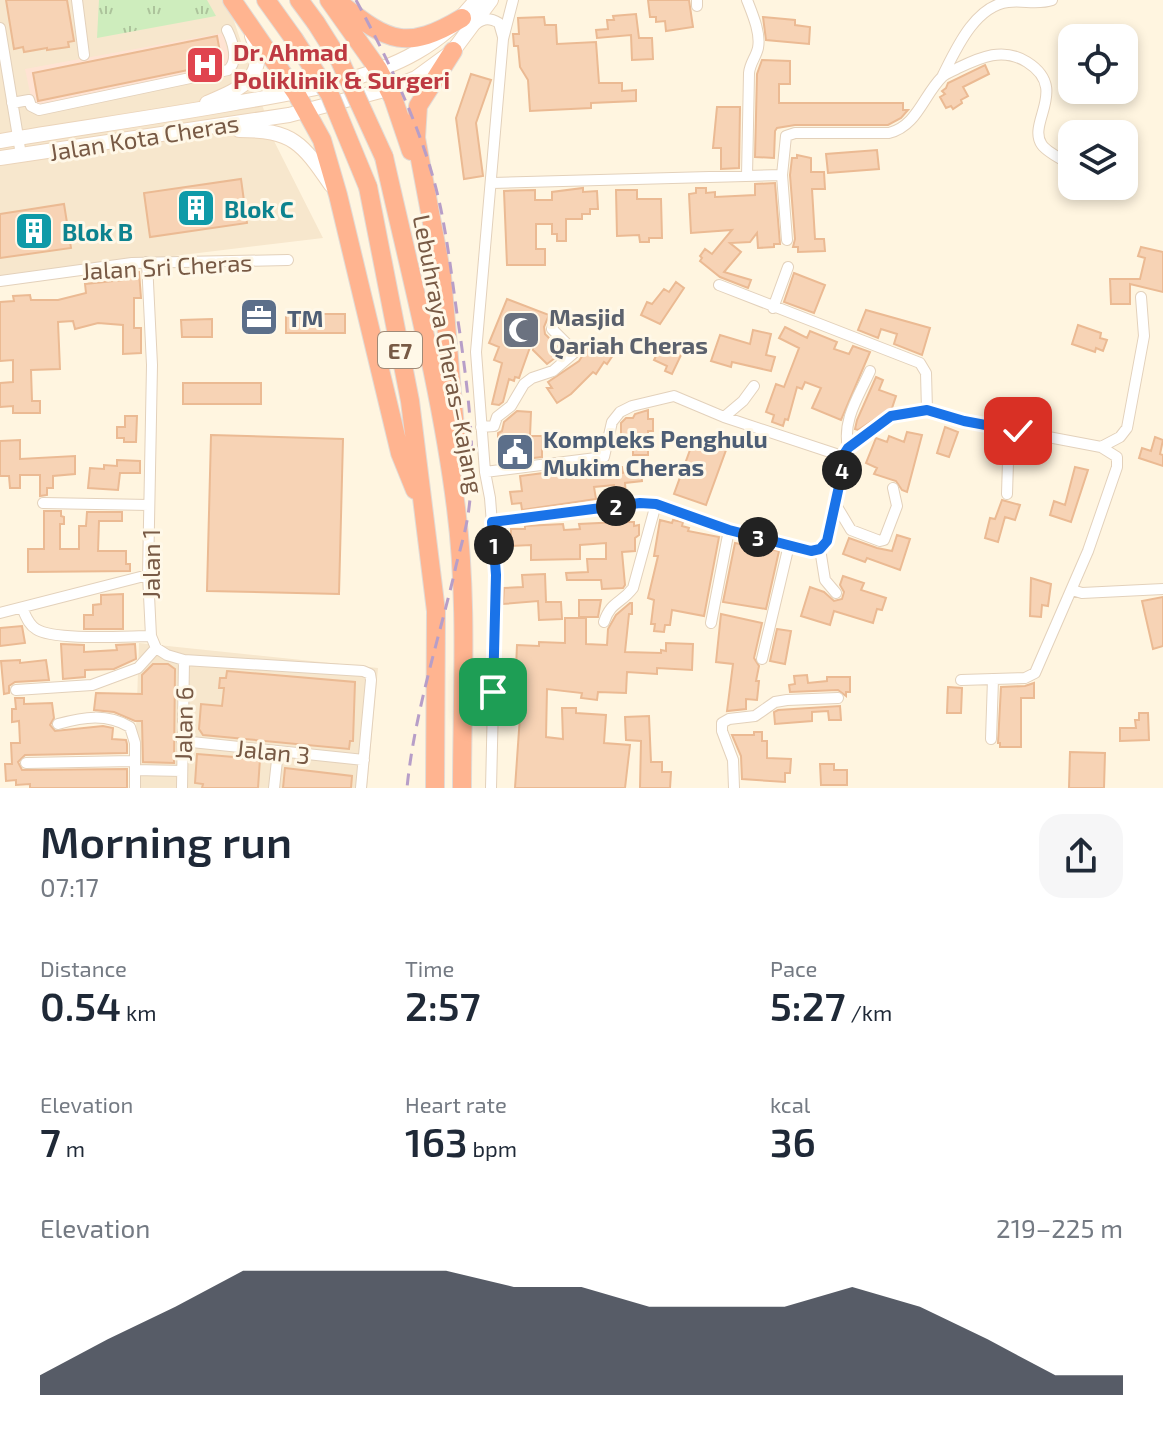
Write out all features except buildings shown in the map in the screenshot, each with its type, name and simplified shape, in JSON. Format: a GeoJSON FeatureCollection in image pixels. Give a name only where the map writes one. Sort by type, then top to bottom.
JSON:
{"type":"FeatureCollection","features":[{"type":"Feature","properties":{"kind":"highway"},"geometry":{"type":"LineString","coordinates":[[232,0],[296,93],[297,113],[322,140],[400,453],[424,514]]}},
{"type":"Feature","properties":{"kind":"highway","name":"Lebuhraya Cheras–Kajang"},"geometry":{"type":"LineString","coordinates":[[266,0],[330,95],[368,187],[410,401],[436,611],[435,788]]}},
{"type":"Feature","properties":{"kind":"highway","name":"Lebuhraya Cheras–Kajang"},"geometry":{"type":"LineString","coordinates":[[299,0],[340,61],[384,157],[440,406],[457,511],[462,619],[462,788]]}},
{"type":"Feature","properties":{"kind":"highway"},"geometry":{"type":"LineString","coordinates":[[329,0],[378,69],[388,89],[425,193]]}},
{"type":"Feature","properties":{"kind":"highway"},"geometry":{"type":"LineString","coordinates":[[336,0],[377,32],[400,39],[427,36],[468,22]]}},
{"type":"Feature","properties":{"kind":"highway"},"geometry":{"type":"LineString","coordinates":[[453,51],[418,106],[416,138],[443,284],[457,431],[457,511]]}},
{"type":"Feature","properties":{"kind":"main road"},"geometry":{"type":"LineString","coordinates":[[468,22],[476,0]]}},
{"type":"Feature","properties":{"kind":"main road"},"geometry":{"type":"LineString","coordinates":[[468,22],[491,0]]}},
{"type":"Feature","properties":{"kind":"main road"},"geometry":{"type":"LineString","coordinates":[[185,112],[237,89],[253,75],[259,58],[244,17]]}},
{"type":"Feature","properties":{"kind":"main road","name":"Jalan Kota Cheras"},"geometry":{"type":"LineString","coordinates":[[0,141],[296,93],[378,69],[416,53],[468,22]]}},
{"type":"Feature","properties":{"kind":"main road","name":"Jalan Kota Cheras"},"geometry":{"type":"LineString","coordinates":[[0,158],[297,113],[388,89],[416,78],[453,51],[468,22]]}},
{"type":"Feature","properties":{"kind":"main road"},"geometry":{"type":"LineString","coordinates":[[189,130],[267,130],[283,135],[306,151],[338,195]]}},
{"type":"Feature","properties":{"kind":"street"},"geometry":{"type":"LineString","coordinates":[[77,0],[84,55]]}},
{"type":"Feature","properties":{"kind":"street"},"geometry":{"type":"LineString","coordinates":[[491,788],[496,575],[476,352],[503,39],[513,0]]}},
{"type":"Feature","properties":{"kind":"street"},"geometry":{"type":"LineString","coordinates":[[747,0],[758,50],[750,62],[747,176]]}},
{"type":"Feature","properties":{"kind":"street"},"geometry":{"type":"LineString","coordinates":[[787,240],[782,175],[786,136],[795,133],[889,133],[903,130],[943,75],[959,44],[991,8],[1005,2],[1052,0]]}},
{"type":"Feature","properties":{"kind":"street"},"geometry":{"type":"LineString","coordinates":[[468,22],[491,19],[499,23],[503,39]]}},
{"type":"Feature","properties":{"kind":"street"},"geometry":{"type":"LineString","coordinates":[[0,28],[21,155]]}},
{"type":"Feature","properties":{"kind":"street"},"geometry":{"type":"LineString","coordinates":[[12,103],[29,100],[31,106],[39,110],[228,70],[235,58],[227,30]]}},
{"type":"Feature","properties":{"kind":"street"},"geometry":{"type":"LineString","coordinates":[[943,75],[996,53],[1029,63],[1045,81],[1048,99],[1038,136],[1043,146],[1058,156]]}},
{"type":"Feature","properties":{"kind":"street"},"geometry":{"type":"LineString","coordinates":[[492,183],[782,175]]}},
{"type":"Feature","properties":{"kind":"street","name":"Jalan Sri Cheras"},"geometry":{"type":"LineString","coordinates":[[0,281],[147,262],[288,260]]}},
{"type":"Feature","properties":{"kind":"street","name":"Jalan 1"},"geometry":{"type":"LineString","coordinates":[[147,262],[152,365],[148,575],[151,636],[156,648]]}},
{"type":"Feature","properties":{"kind":"street"},"geometry":{"type":"LineString","coordinates":[[773,308],[788,267]]}},
{"type":"Feature","properties":{"kind":"street"},"geometry":{"type":"LineString","coordinates":[[719,285],[920,363],[926,373],[927,410]]}},
{"type":"Feature","properties":{"kind":"street"},"geometry":{"type":"LineString","coordinates":[[1101,447],[1120,437],[1127,428],[1144,336],[1141,297]]}},
{"type":"Feature","properties":{"kind":"street"},"geometry":{"type":"LineString","coordinates":[[481,427],[494,426],[497,417],[517,399],[524,384],[553,371],[575,352],[552,329],[556,318]]}},
{"type":"Feature","properties":{"kind":"street"},"geometry":{"type":"LineString","coordinates":[[848,448],[845,434],[847,423],[870,371]]}},
{"type":"Feature","properties":{"kind":"street"},"geometry":{"type":"LineString","coordinates":[[724,417],[743,401],[754,386]]}},
{"type":"Feature","properties":{"kind":"street"},"geometry":{"type":"LineString","coordinates":[[485,472],[604,457],[612,422],[620,412],[667,396],[836,454],[843,468],[827,541],[820,549],[811,551],[729,530],[656,504],[640,503],[492,522]]}},
{"type":"Feature","properties":{"kind":"street"},"geometry":{"type":"LineString","coordinates":[[841,459],[848,448],[891,416],[927,410],[964,421],[1101,447],[1117,457],[1117,467],[1072,590],[1035,673],[1025,678],[961,680]]}},
{"type":"Feature","properties":{"kind":"street"},"geometry":{"type":"LineString","coordinates":[[1007,494],[1009,429]]}},
{"type":"Feature","properties":{"kind":"street"},"geometry":{"type":"LineString","coordinates":[[836,505],[851,530],[884,540],[897,506],[893,488]]}},
{"type":"Feature","properties":{"kind":"street"},"geometry":{"type":"LineString","coordinates":[[43,503],[149,505]]}},
{"type":"Feature","properties":{"kind":"street"},"geometry":{"type":"LineString","coordinates":[[604,622],[608,609],[633,588],[656,504]]}},
{"type":"Feature","properties":{"kind":"street"},"geometry":{"type":"LineString","coordinates":[[711,623],[729,530]]}},
{"type":"Feature","properties":{"kind":"street"},"geometry":{"type":"LineString","coordinates":[[762,659],[789,545]]}},
{"type":"Feature","properties":{"kind":"street"},"geometry":{"type":"LineString","coordinates":[[820,549],[825,580],[836,593]]}},
{"type":"Feature","properties":{"kind":"street"},"geometry":{"type":"LineString","coordinates":[[0,613],[148,575]]}},
{"type":"Feature","properties":{"kind":"street"},"geometry":{"type":"LineString","coordinates":[[1072,590],[1082,593],[1163,589]]}},
{"type":"Feature","properties":{"kind":"street"},"geometry":{"type":"LineString","coordinates":[[22,608],[29,624],[39,631],[69,635],[151,636]]}},
{"type":"Feature","properties":{"kind":"street"},"geometry":{"type":"LineString","coordinates":[[16,690],[92,685],[138,668],[156,648],[184,660],[363,671],[370,674],[371,680],[361,788]]}},
{"type":"Feature","properties":{"kind":"street","name":"Jalan 6"},"geometry":{"type":"LineString","coordinates":[[182,788],[184,660]]}},
{"type":"Feature","properties":{"kind":"street"},"geometry":{"type":"LineString","coordinates":[[991,739],[993,679]]}},
{"type":"Feature","properties":{"kind":"street"},"geometry":{"type":"LineString","coordinates":[[734,788],[733,760],[722,723],[729,719],[755,716],[775,702],[838,698]]}},
{"type":"Feature","properties":{"kind":"street"},"geometry":{"type":"LineString","coordinates":[[58,724],[83,717],[119,720],[130,727],[135,743],[135,788]]}},
{"type":"Feature","properties":{"kind":"street","name":"Jalan 3"},"geometry":{"type":"LineString","coordinates":[[182,741],[364,760]]}},
{"type":"Feature","properties":{"kind":"street"},"geometry":{"type":"LineString","coordinates":[[274,788],[278,751]]}},
{"type":"Feature","properties":{"kind":"street"},"geometry":{"type":"LineString","coordinates":[[26,763],[134,766],[182,771]]}},
{"type":"Feature","properties":{"kind":"shaded area"},"geometry":{"type":"Polygon","coordinates":[[[0,0],[222,0],[232,15],[275,143],[323,238],[0,277],[0,0]]]}},
{"type":"Feature","properties":{"kind":"shaded area"},"geometry":{"type":"Polygon","coordinates":[[[223,33],[230,62],[226,67],[38,106],[32,102],[25,69],[223,33]]]}},
{"type":"Feature","properties":{"kind":"shaded area"},"geometry":{"type":"Polygon","coordinates":[[[139,643],[378,668],[367,788],[134,788],[139,643]]]}},
{"type":"Feature","properties":{"kind":"green space"},"geometry":{"type":"Polygon","coordinates":[[[99,0],[207,0],[216,16],[97,38],[99,0]]]}},
{"type":"Feature","properties":{"kind":"railway"},"geometry":{"type":"LineString","coordinates":[[356,0],[408,107],[437,191],[450,262],[470,424],[472,470],[467,522],[420,707],[407,788]]}},
{"type":"Feature","properties":{"kind":"place","name":"Dr. Ahmad Poliklinik & Surgeri"},"geometry":{"type":"Point","coordinates":[205,65]}},
{"type":"Feature","properties":{"kind":"place","name":"Blok C"},"geometry":{"type":"Point","coordinates":[196,208]}},
{"type":"Feature","properties":{"kind":"place","name":"Blok B"},"geometry":{"type":"Point","coordinates":[34,231]}},
{"type":"Feature","properties":{"kind":"place","name":"TM"},"geometry":{"type":"Point","coordinates":[259,317]}},
{"type":"Feature","properties":{"kind":"place","name":"Masjid Qariah Cheras"},"geometry":{"type":"Point","coordinates":[521,330]}},
{"type":"Feature","properties":{"kind":"place","name":"Kompleks Penghulu Mukim Cheras"},"geometry":{"type":"Point","coordinates":[515,452]}},
{"type":"Feature","properties":{"kind":"route"},"geometry":{"type":"LineString","coordinates":[[493,692],[496,575],[492,522],[640,503],[656,504],[729,530],[811,551],[820,549],[827,541],[843,468],[841,459],[848,448],[891,416],[927,410],[1018,431]]}}]}
